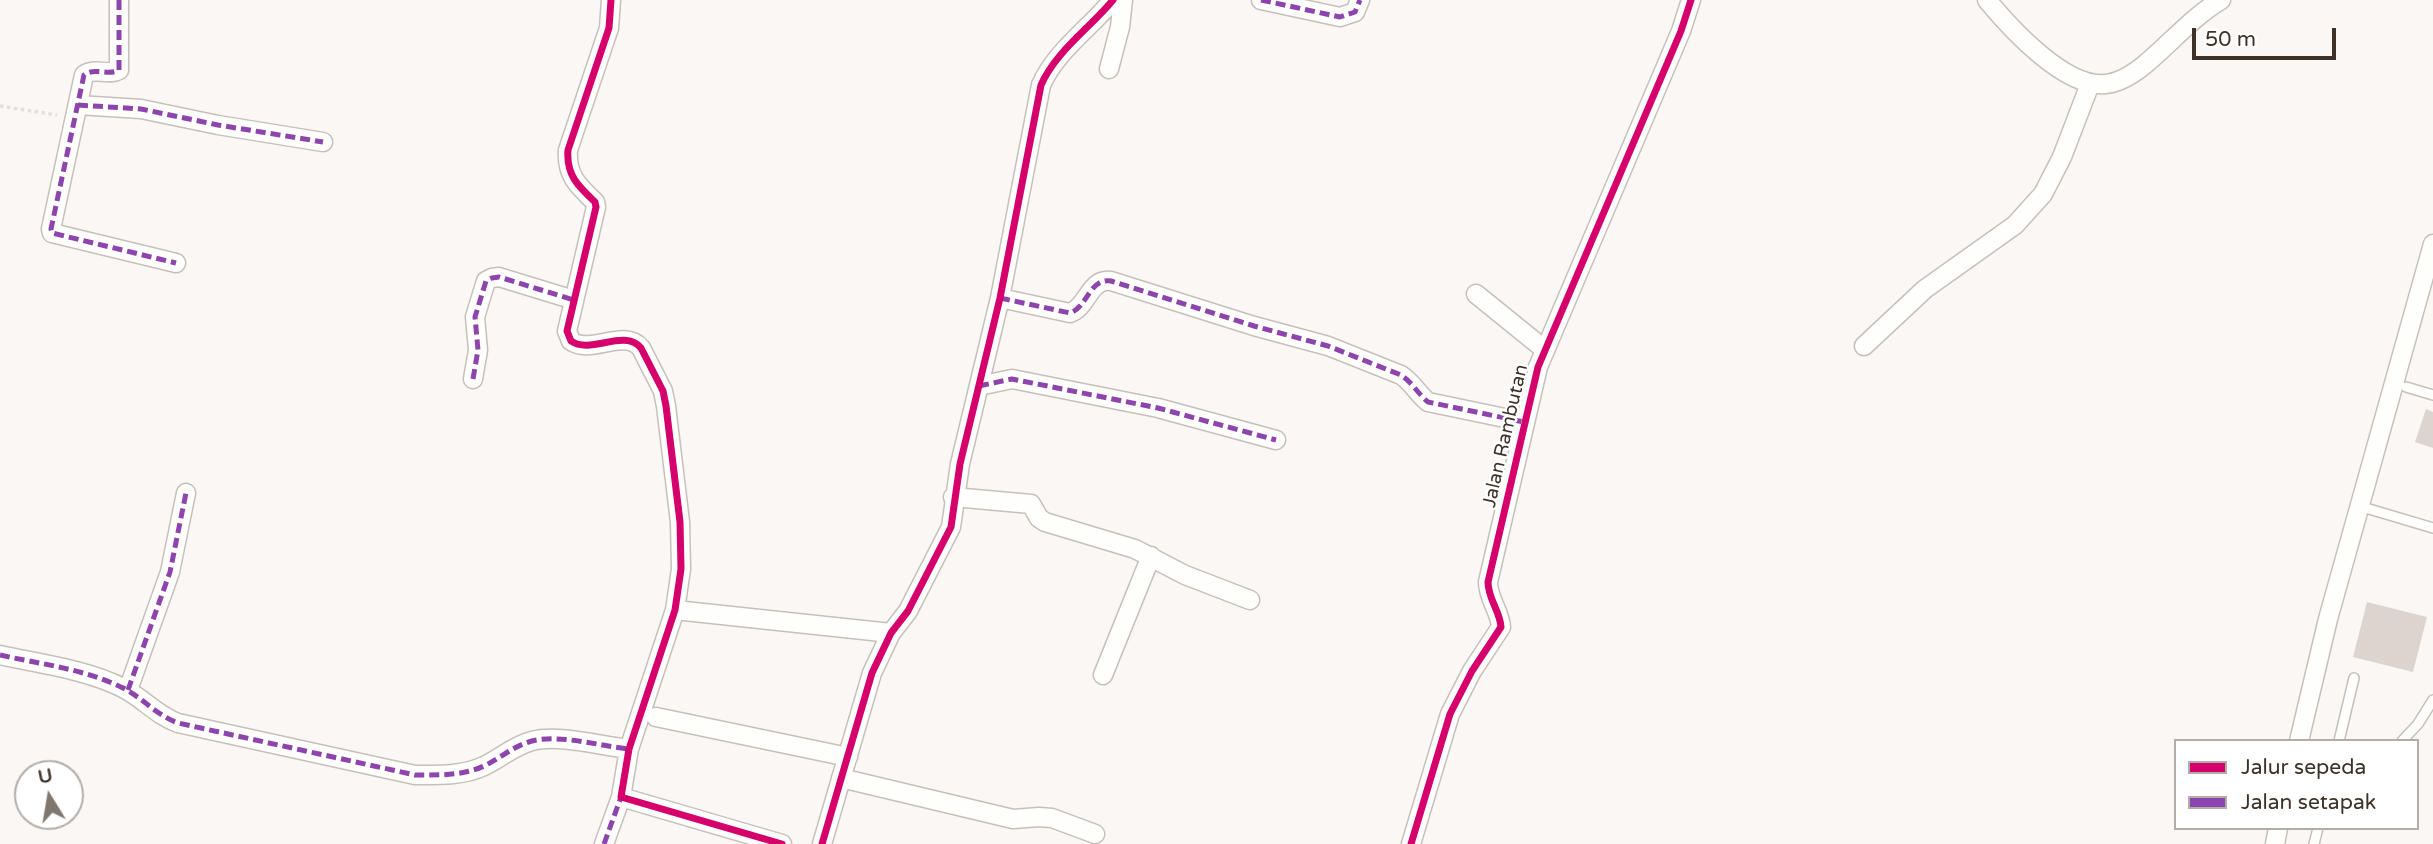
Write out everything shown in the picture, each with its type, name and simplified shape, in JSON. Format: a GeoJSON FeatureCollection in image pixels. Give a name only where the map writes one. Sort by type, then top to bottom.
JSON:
{"type":"FeatureCollection","features":[{"type":"Feature","properties":{"kind":"street"},"geometry":{"type":"LineString","coordinates":[[119,0],[119,70],[86,73],[51,229],[52,233],[176,263]]}},
{"type":"Feature","properties":{"kind":"street"},"geometry":{"type":"LineString","coordinates":[[604,844],[621,797],[629,749],[675,610],[681,569],[680,522],[663,391],[641,348],[633,341],[579,346],[571,341],[568,326],[596,207],[595,202],[572,179],[568,166],[568,150],[609,28],[611,0]]}},
{"type":"Feature","properties":{"kind":"street"},"geometry":{"type":"LineString","coordinates":[[822,844],[872,673],[891,633],[908,611],[951,527],[953,497],[1000,298],[1041,85],[1048,69],[1057,58],[1091,26],[1113,0]]}},
{"type":"Feature","properties":{"kind":"street"},"geometry":{"type":"LineString","coordinates":[[1110,69],[1123,0]]}},
{"type":"Feature","properties":{"kind":"street"},"geometry":{"type":"LineString","coordinates":[[1261,0],[1340,17],[1355,12],[1360,0]]}},
{"type":"Feature","properties":{"kind":"street","name":"Jalan Rambutan"},"geometry":{"type":"LineString","coordinates":[[1411,844],[1450,714],[1472,671],[1500,631],[1500,620],[1490,597],[1488,582],[1524,422],[1544,349],[1677,42],[1691,0]]}},
{"type":"Feature","properties":{"kind":"street"},"geometry":{"type":"LineString","coordinates":[[1987,0],[2050,62],[2078,80],[2091,84],[2105,84],[2130,75],[2221,0]]}},
{"type":"Feature","properties":{"kind":"street"},"geometry":{"type":"LineString","coordinates":[[1864,346],[1925,289],[2015,225],[2043,194],[2062,157],[2091,84]]}},
{"type":"Feature","properties":{"kind":"street"},"geometry":{"type":"LineString","coordinates":[[77,113],[141,109],[323,142]]}},
{"type":"Feature","properties":{"kind":"street"},"geometry":{"type":"LineString","coordinates":[[2299,739],[2328,620],[2433,244]]}},
{"type":"Feature","properties":{"kind":"street"},"geometry":{"type":"LineString","coordinates":[[472,379],[478,350],[475,317],[486,281],[499,277],[574,300]]}},
{"type":"Feature","properties":{"kind":"street"},"geometry":{"type":"LineString","coordinates":[[1000,298],[1070,313],[1077,310],[1096,284],[1103,280],[1111,281],[1328,346],[1401,375],[1429,402],[1524,422]]}},
{"type":"Feature","properties":{"kind":"street"},"geometry":{"type":"LineString","coordinates":[[1476,294],[1544,349]]}},
{"type":"Feature","properties":{"kind":"street"},"geometry":{"type":"LineString","coordinates":[[979,386],[1012,379],[1158,408],[1276,440]]}},
{"type":"Feature","properties":{"kind":"street"},"geometry":{"type":"LineString","coordinates":[[128,690],[170,572],[186,493]]}},
{"type":"Feature","properties":{"kind":"street"},"geometry":{"type":"LineString","coordinates":[[953,497],[1031,504],[1039,518],[1045,522],[1151,556],[1185,575],[1250,600]]}},
{"type":"Feature","properties":{"kind":"street"},"geometry":{"type":"LineString","coordinates":[[1103,675],[1151,556]]}},
{"type":"Feature","properties":{"kind":"street"},"geometry":{"type":"LineString","coordinates":[[675,610],[891,633]]}},
{"type":"Feature","properties":{"kind":"street"},"geometry":{"type":"LineString","coordinates":[[0,655],[103,680],[128,690],[158,714],[178,723],[415,775],[471,770],[484,766],[510,749],[535,741],[559,740],[629,749]]}},
{"type":"Feature","properties":{"kind":"street"},"geometry":{"type":"LineString","coordinates":[[656,717],[848,757]]}},
{"type":"Feature","properties":{"kind":"street"},"geometry":{"type":"LineString","coordinates":[[841,778],[1013,820],[1052,818],[1095,834]]}},
{"type":"Feature","properties":{"kind":"street"},"geometry":{"type":"LineString","coordinates":[[621,797],[782,844]]}},
{"type":"Feature","properties":{"kind":"lane"},"geometry":{"type":"LineString","coordinates":[[2406,387],[2433,395]]}},
{"type":"Feature","properties":{"kind":"lane"},"geometry":{"type":"LineString","coordinates":[[2359,506],[2433,528]]}},
{"type":"Feature","properties":{"kind":"lane"},"geometry":{"type":"LineString","coordinates":[[2339,739],[2354,678]]}},
{"type":"Feature","properties":{"kind":"lane"},"geometry":{"type":"LineString","coordinates":[[2404,739],[2418,724],[2433,700]]}},
{"type":"Feature","properties":{"kind":"path"},"geometry":{"type":"LineString","coordinates":[[0,106],[51,113],[77,113]]}},
{"type":"Feature","properties":{"kind":"building"},"geometry":{"type":"Polygon","coordinates":[[[2426,409],[2433,412],[2433,448],[2415,442],[2426,409]]]}},
{"type":"Feature","properties":{"kind":"building"},"geometry":{"type":"Polygon","coordinates":[[[2367,602],[2427,617],[2413,672],[2353,657],[2367,602]]]}},
{"type":"Feature","properties":{"kind":"marked path"},"geometry":{"type":"LineString","coordinates":[[119,0],[119,70],[84,75],[51,229],[52,233],[176,263]]}},
{"type":"Feature","properties":{"kind":"marked path"},"geometry":{"type":"LineString","coordinates":[[1261,0],[1340,17],[1355,12],[1360,0]]}},
{"type":"Feature","properties":{"kind":"marked path"},"geometry":{"type":"LineString","coordinates":[[78,105],[141,109],[323,142]]}},
{"type":"Feature","properties":{"kind":"marked path"},"geometry":{"type":"LineString","coordinates":[[473,379],[478,350],[475,317],[486,281],[499,277],[574,300]]}},
{"type":"Feature","properties":{"kind":"marked path"},"geometry":{"type":"LineString","coordinates":[[1000,298],[1070,313],[1081,305],[1098,284],[1111,281],[1328,346],[1401,375],[1428,402],[1524,422]]}},
{"type":"Feature","properties":{"kind":"marked path"},"geometry":{"type":"LineString","coordinates":[[979,386],[1012,379],[1158,408],[1276,440]]}},
{"type":"Feature","properties":{"kind":"marked path"},"geometry":{"type":"LineString","coordinates":[[128,690],[170,572],[186,493]]}},
{"type":"Feature","properties":{"kind":"marked path"},"geometry":{"type":"LineString","coordinates":[[0,655],[108,681],[178,723],[415,775],[468,772],[519,746],[543,739],[629,749]]}},
{"type":"Feature","properties":{"kind":"marked path"},"geometry":{"type":"LineString","coordinates":[[604,844],[621,797]]}},
{"type":"Feature","properties":{"kind":"cycle path"},"geometry":{"type":"LineString","coordinates":[[611,0],[609,28],[568,150],[571,173],[578,185],[595,202],[596,207],[567,331],[571,341],[579,344],[626,340],[634,343],[641,348],[663,391],[680,522],[681,569],[675,610],[629,749],[621,797],[782,844]]}},
{"type":"Feature","properties":{"kind":"cycle path"},"geometry":{"type":"LineString","coordinates":[[822,844],[872,673],[891,633],[908,611],[951,527],[960,464],[1000,298],[1041,85],[1055,61],[1113,0]]}},
{"type":"Feature","properties":{"kind":"cycle path"},"geometry":{"type":"LineString","coordinates":[[1411,844],[1450,714],[1472,671],[1501,627],[1488,582],[1538,367],[1681,31],[1691,0]]}}]}
